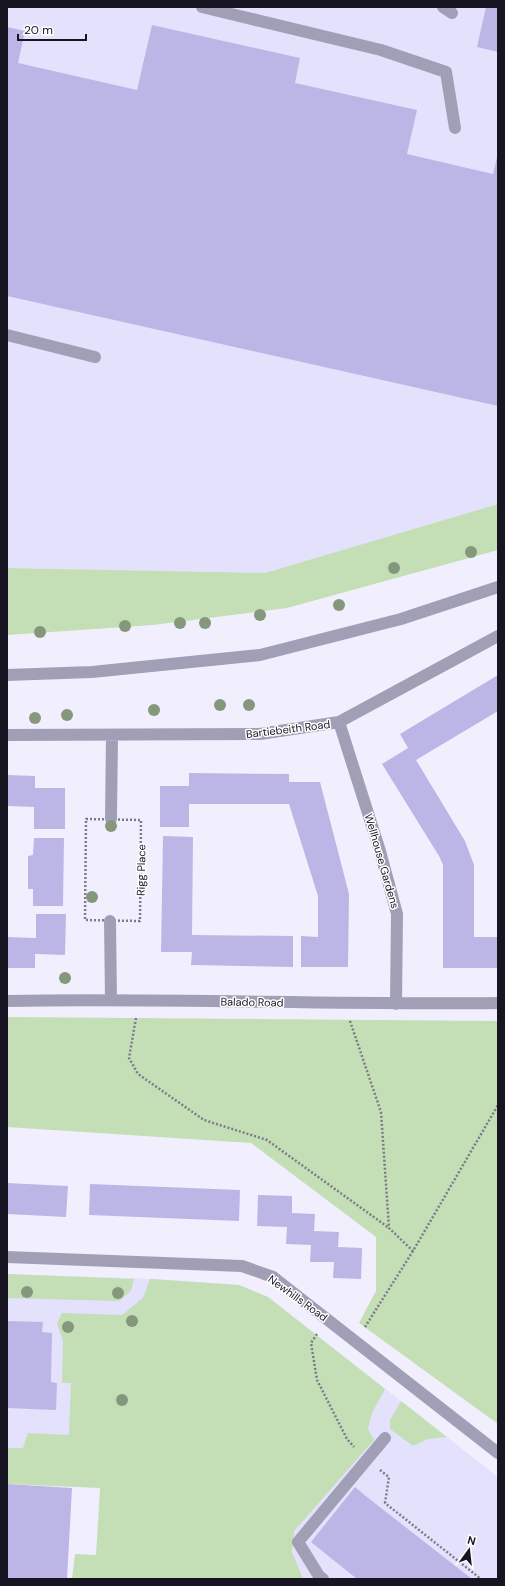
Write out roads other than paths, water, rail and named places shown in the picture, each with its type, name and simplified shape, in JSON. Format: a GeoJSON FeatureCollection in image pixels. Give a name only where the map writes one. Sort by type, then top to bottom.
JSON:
{"type":"FeatureCollection","features":[{"type":"Feature","properties":{"kind":"street"},"geometry":{"type":"LineString","coordinates":[[202,7],[382,50],[446,72],[455,128]]}},
{"type":"Feature","properties":{"kind":"street"},"geometry":{"type":"LineString","coordinates":[[7,335],[95,357]]}},
{"type":"Feature","properties":{"kind":"street"},"geometry":{"type":"LineString","coordinates":[[7,675],[92,672],[260,655],[401,619],[498,587]]}},
{"type":"Feature","properties":{"kind":"street","name":"Bartiebeith Road"},"geometry":{"type":"LineString","coordinates":[[7,736],[260,734],[340,722],[498,636]]}},
{"type":"Feature","properties":{"kind":"street","name":"Wellhouse Gardens"},"geometry":{"type":"LineString","coordinates":[[340,722],[380,851],[397,914],[396,1004]]}},
{"type":"Feature","properties":{"kind":"street"},"geometry":{"type":"LineString","coordinates":[[111,819],[112,735]]}},
{"type":"Feature","properties":{"kind":"street"},"geometry":{"type":"LineString","coordinates":[[110,921],[111,1000]]}},
{"type":"Feature","properties":{"kind":"street","name":"Balado Road"},"geometry":{"type":"LineString","coordinates":[[7,1002],[140,1000],[344,1004],[498,1003]]}},
{"type":"Feature","properties":{"kind":"street","name":"Newhills Road"},"geometry":{"type":"LineString","coordinates":[[7,1257],[242,1266],[273,1277],[498,1453]]}},
{"type":"Feature","properties":{"kind":"street"},"geometry":{"type":"LineString","coordinates":[[323,1579],[319,1576],[298,1542],[384,1438]]}}]}
